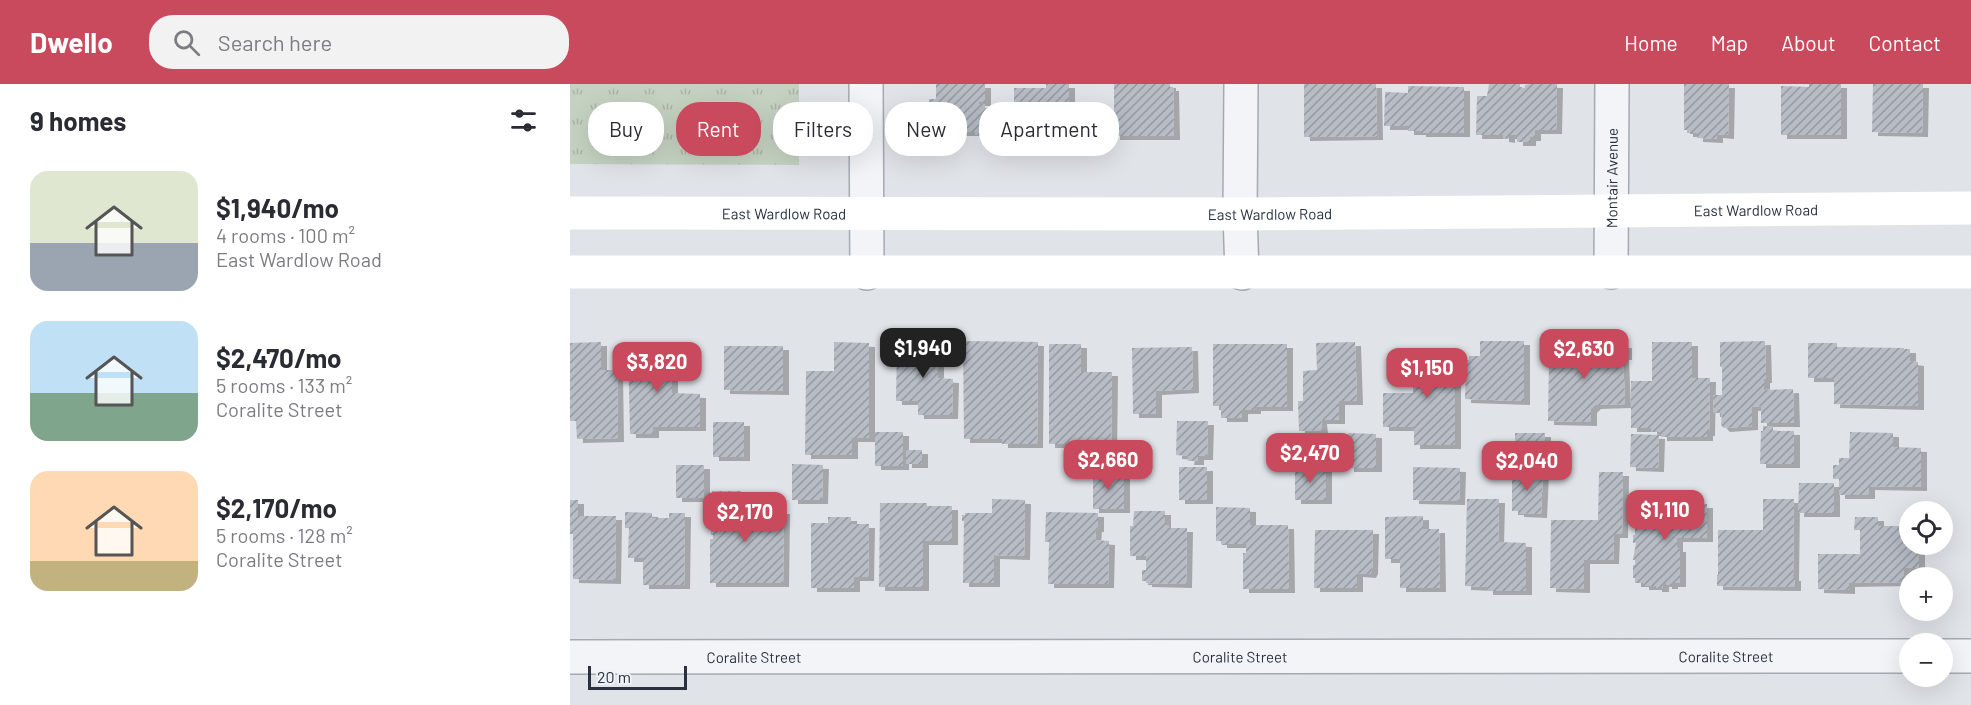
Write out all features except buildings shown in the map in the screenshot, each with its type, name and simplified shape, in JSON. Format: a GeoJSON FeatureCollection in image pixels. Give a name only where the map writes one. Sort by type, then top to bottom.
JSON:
{"type":"FeatureCollection","features":[{"type":"Feature","properties":{"kind":"main road","name":"East Wardlow Road"},"geometry":{"type":"LineString","coordinates":[[570,213],[1240,214],[1971,208]]}},
{"type":"Feature","properties":{"kind":"main road"},"geometry":{"type":"LineString","coordinates":[[570,272],[1971,272]]}},
{"type":"Feature","properties":{"kind":"street"},"geometry":{"type":"LineString","coordinates":[[866,84],[867,273]]}},
{"type":"Feature","properties":{"kind":"street"},"geometry":{"type":"LineString","coordinates":[[1241,84],[1242,273]]}},
{"type":"Feature","properties":{"kind":"street","name":"Montair Avenue"},"geometry":{"type":"LineString","coordinates":[[1611,272],[1612,84]]}},
{"type":"Feature","properties":{"kind":"street","name":"Coralite Street"},"geometry":{"type":"LineString","coordinates":[[570,657],[1899,656]]}},
{"type":"Feature","properties":{"kind":"street"},"geometry":{"type":"LineString","coordinates":[[1953,656],[1971,656]]}},
{"type":"Feature","properties":{"kind":"green space"},"geometry":{"type":"Polygon","coordinates":[[[570,84],[799,84],[799,102],[773,102],[773,156],[799,156],[799,165],[570,164],[570,84]]]}}]}
